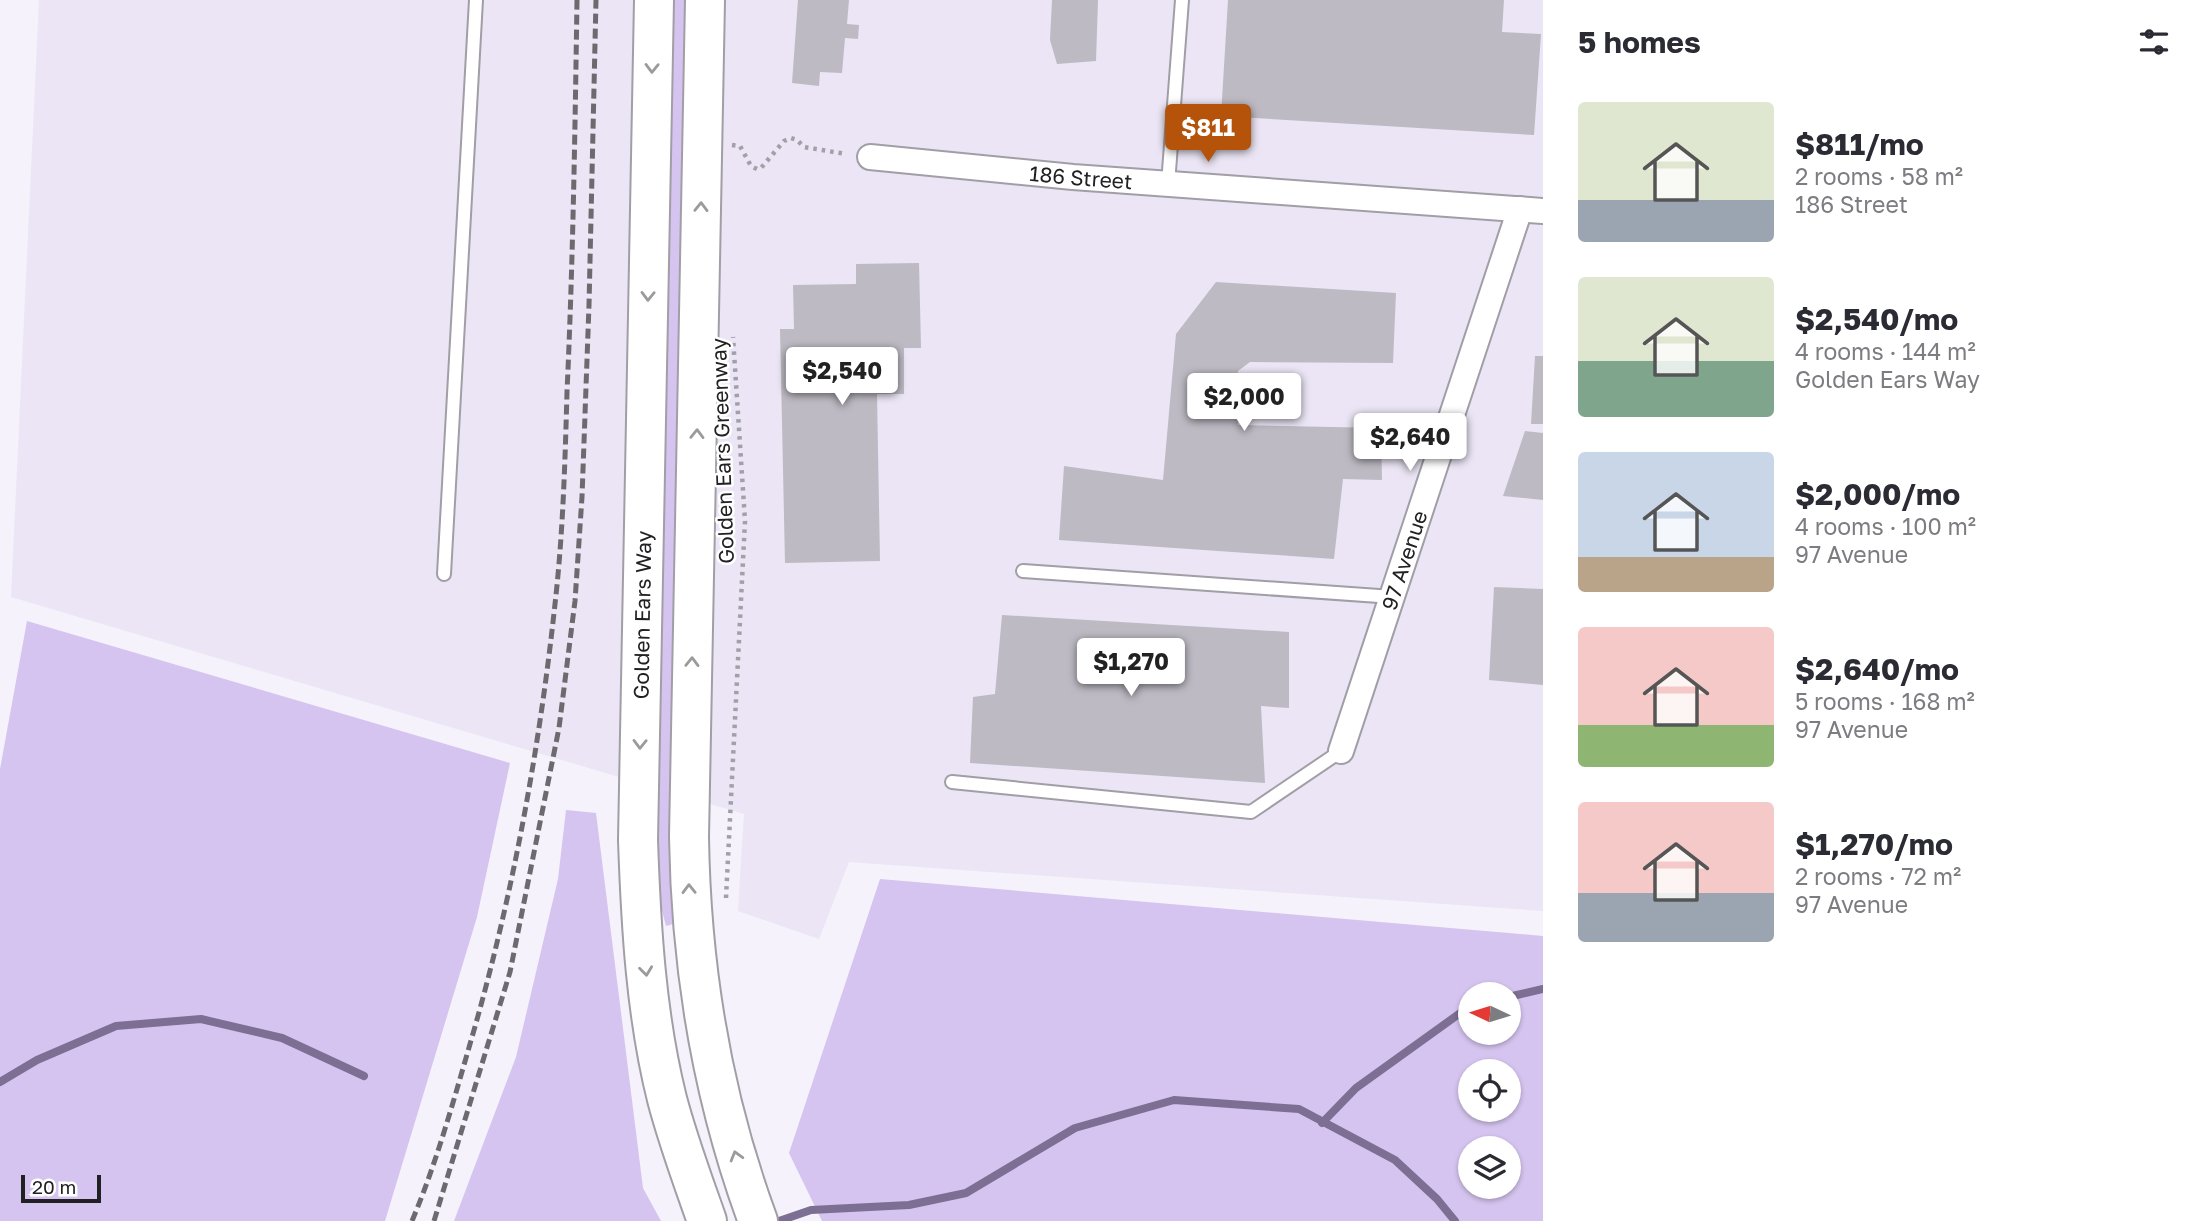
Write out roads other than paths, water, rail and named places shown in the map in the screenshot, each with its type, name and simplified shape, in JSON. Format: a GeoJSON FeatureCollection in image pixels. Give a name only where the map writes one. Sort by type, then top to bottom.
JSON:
{"type":"FeatureCollection","features":[{"type":"Feature","properties":{"kind":"main road","name":"Golden Ears Way"},"geometry":{"type":"LineString","coordinates":[[654,0],[638,840],[641,931],[649,997],[667,1097],[680,1144],[708,1221]]}},
{"type":"Feature","properties":{"kind":"main road"},"geometry":{"type":"LineString","coordinates":[[705,0],[688,837],[691,912],[696,973],[705,1030],[726,1121],[758,1221]]}},
{"type":"Feature","properties":{"kind":"street","name":"186 Street"},"geometry":{"type":"LineString","coordinates":[[870,157],[1073,177],[1531,210]]}},
{"type":"Feature","properties":{"kind":"street","name":"97 Avenue"},"geometry":{"type":"LineString","coordinates":[[1341,751],[1531,210]]}},
{"type":"Feature","properties":{"kind":"lane"},"geometry":{"type":"LineString","coordinates":[[444,574],[476,0]]}},
{"type":"Feature","properties":{"kind":"lane"},"geometry":{"type":"LineString","coordinates":[[1168,184],[1182,0]]}},
{"type":"Feature","properties":{"kind":"lane"},"geometry":{"type":"LineString","coordinates":[[1023,571],[1393,597]]}},
{"type":"Feature","properties":{"kind":"lane"},"geometry":{"type":"LineString","coordinates":[[952,782],[1251,812],[1341,751]]}},
{"type":"Feature","properties":{"kind":"waterway"},"geometry":{"type":"LineString","coordinates":[[1521,994],[1543,989]]}},
{"type":"Feature","properties":{"kind":"waterway"},"geometry":{"type":"LineString","coordinates":[[1322,1123],[1356,1088],[1458,1015]]}},
{"type":"Feature","properties":{"kind":"waterway"},"geometry":{"type":"LineString","coordinates":[[0,1082],[37,1060],[116,1026],[201,1019],[282,1038],[364,1076]]}},
{"type":"Feature","properties":{"kind":"waterway"},"geometry":{"type":"LineString","coordinates":[[779,1221],[811,1210],[909,1205],[966,1193],[1075,1128],[1174,1100],[1299,1109],[1395,1160],[1437,1199],[1455,1221]]}},
{"type":"Feature","properties":{"kind":"railway"},"geometry":{"type":"LineString","coordinates":[[412,1221],[451,1111],[485,990],[511,881],[541,715],[562,525],[577,0]]}},
{"type":"Feature","properties":{"kind":"railway"},"geometry":{"type":"LineString","coordinates":[[434,1221],[510,972],[559,728],[575,601],[582,497],[596,0]]}}]}
